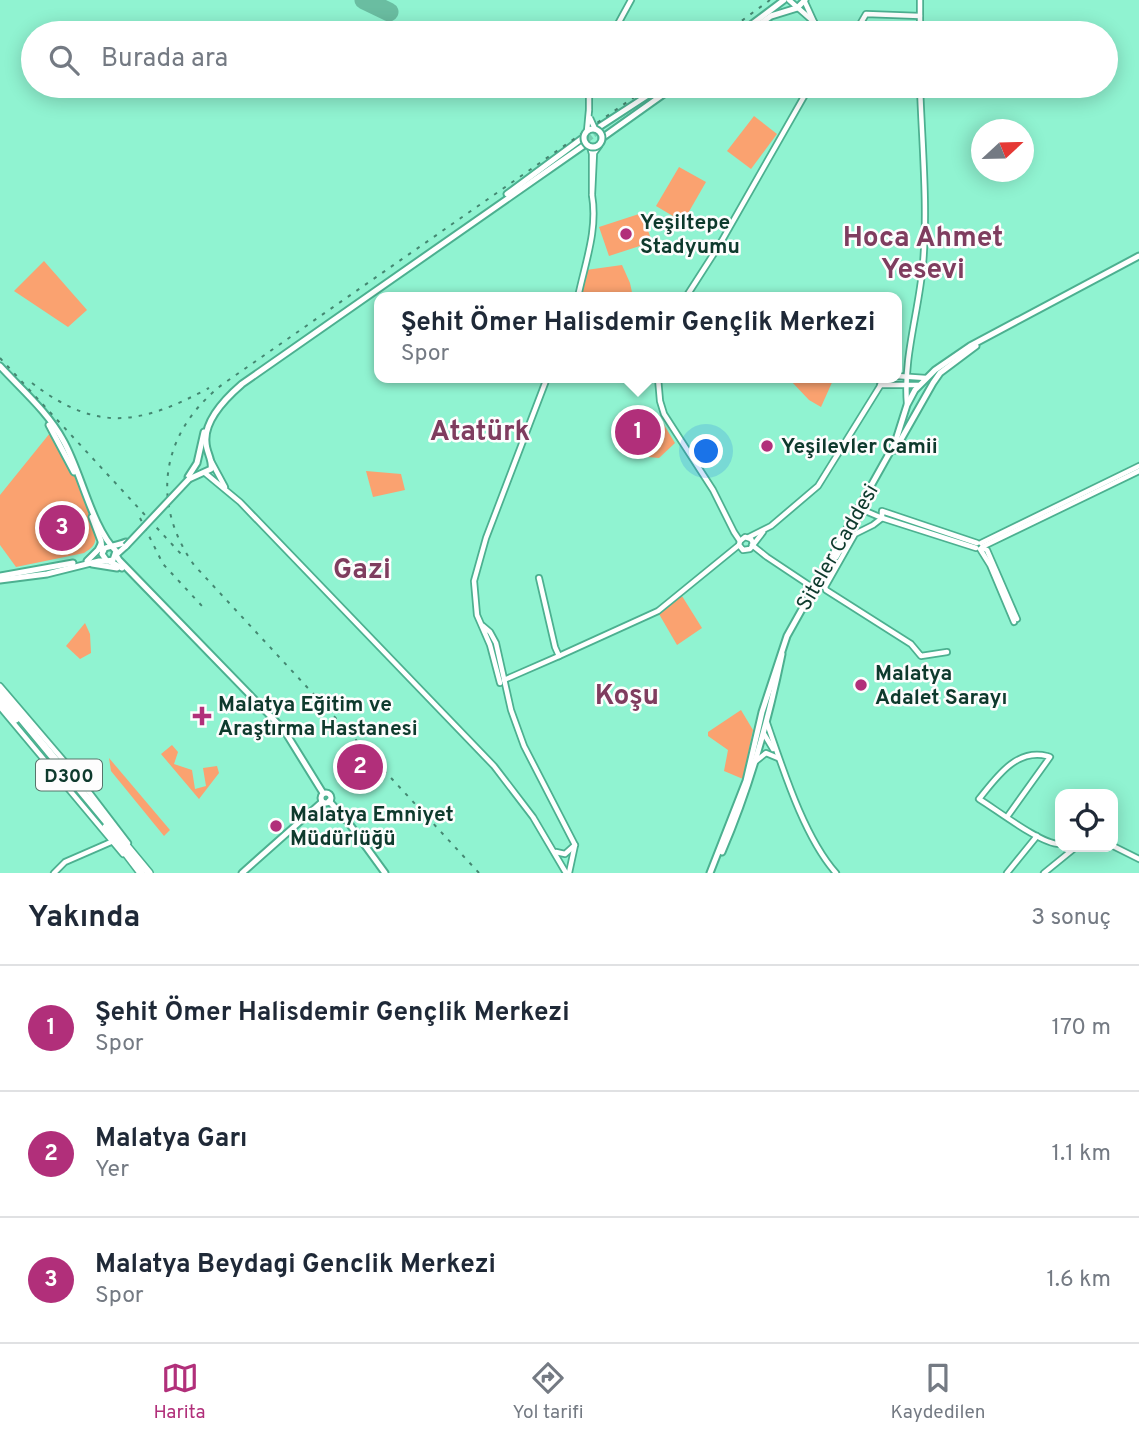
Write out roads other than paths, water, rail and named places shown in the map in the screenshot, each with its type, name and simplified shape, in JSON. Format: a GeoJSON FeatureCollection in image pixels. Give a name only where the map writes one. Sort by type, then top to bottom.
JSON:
{"type":"FeatureCollection","features":[{"type":"Feature","properties":{"kind":"highway","name":"D300"},"geometry":{"type":"LineString","coordinates":[[0,693],[138,866]]}},
{"type":"Feature","properties":{"kind":"highway","name":"D300"},"geometry":{"type":"LineString","coordinates":[[0,701],[88,804],[113,841],[149,873]]}},
{"type":"Feature","properties":{"kind":"main road"},"geometry":{"type":"LineString","coordinates":[[756,21],[784,0]]}},
{"type":"Feature","properties":{"kind":"main road"},"geometry":{"type":"LineString","coordinates":[[764,21],[797,8],[805,0]]}},
{"type":"Feature","properties":{"kind":"main road"},"geometry":{"type":"LineString","coordinates":[[0,578],[109,561],[189,478],[197,463],[205,428],[229,392],[249,375],[508,196],[586,145],[598,146],[607,123],[648,98]]}},
{"type":"Feature","properties":{"kind":"main road"},"geometry":{"type":"LineString","coordinates":[[508,196],[585,134],[602,131],[650,98]]}},
{"type":"Feature","properties":{"kind":"main road"},"geometry":{"type":"LineString","coordinates":[[585,134],[586,145]]}},
{"type":"Feature","properties":{"kind":"main road"},"geometry":{"type":"LineString","coordinates":[[189,478],[212,467],[206,444],[207,431],[232,393],[508,196],[586,145]]}},
{"type":"Feature","properties":{"kind":"main road","name":"Siteler Caddesi"},"geometry":{"type":"LineString","coordinates":[[815,589],[895,443],[907,405],[926,378],[970,346],[1139,258]]}},
{"type":"Feature","properties":{"kind":"main road","name":"Siteler Caddesi"},"geometry":{"type":"LineString","coordinates":[[763,725],[790,632],[863,510],[928,389],[940,373],[976,346],[1139,258]]}},
{"type":"Feature","properties":{"kind":"main road"},"geometry":{"type":"LineString","coordinates":[[0,368],[54,432],[75,473],[101,541],[103,558],[129,573],[151,592]]}},
{"type":"Feature","properties":{"kind":"main road"},"geometry":{"type":"LineString","coordinates":[[0,368],[48,419],[64,441],[116,555],[284,730],[323,793],[330,795],[242,873]]}},
{"type":"Feature","properties":{"kind":"main road"},"geometry":{"type":"LineString","coordinates":[[926,378],[933,383]]}},
{"type":"Feature","properties":{"kind":"main road"},"geometry":{"type":"LineString","coordinates":[[920,385],[928,389]]}},
{"type":"Feature","properties":{"kind":"main road"},"geometry":{"type":"LineString","coordinates":[[197,463],[204,457],[211,461]]}},
{"type":"Feature","properties":{"kind":"main road"},"geometry":{"type":"LineString","coordinates":[[197,463],[199,470],[205,472]]}},
{"type":"Feature","properties":{"kind":"main road"},"geometry":{"type":"LineString","coordinates":[[84,563],[98,550],[101,541]]}},
{"type":"Feature","properties":{"kind":"main road"},"geometry":{"type":"LineString","coordinates":[[84,563],[102,553],[106,547],[126,544]]}},
{"type":"Feature","properties":{"kind":"main road"},"geometry":{"type":"LineString","coordinates":[[84,563],[111,566],[129,573]]}},
{"type":"Feature","properties":{"kind":"main road"},"geometry":{"type":"LineString","coordinates":[[712,873],[749,786],[763,725]]}},
{"type":"Feature","properties":{"kind":"main road"},"geometry":{"type":"LineString","coordinates":[[712,873],[746,781],[763,725]]}},
{"type":"Feature","properties":{"kind":"main road"},"geometry":{"type":"LineString","coordinates":[[326,801],[355,832],[385,873]]}},
{"type":"Feature","properties":{"kind":"street"},"geometry":{"type":"LineString","coordinates":[[620,21],[631,0]]}},
{"type":"Feature","properties":{"kind":"street"},"geometry":{"type":"LineString","coordinates":[[789,0],[812,21]]}},
{"type":"Feature","properties":{"kind":"street"},"geometry":{"type":"LineString","coordinates":[[805,0],[813,21]]}},
{"type":"Feature","properties":{"kind":"street"},"geometry":{"type":"LineString","coordinates":[[920,0],[920,21]]}},
{"type":"Feature","properties":{"kind":"street"},"geometry":{"type":"LineString","coordinates":[[862,21],[866,14],[920,16]]}},
{"type":"Feature","properties":{"kind":"street"},"geometry":{"type":"LineString","coordinates":[[585,134],[589,98]]}},
{"type":"Feature","properties":{"kind":"street"},"geometry":{"type":"LineString","coordinates":[[689,292],[720,244],[803,98]]}},
{"type":"Feature","properties":{"kind":"street"},"geometry":{"type":"LineString","coordinates":[[907,405],[905,384],[923,261],[920,98]]}},
{"type":"Feature","properties":{"kind":"street"},"geometry":{"type":"LineString","coordinates":[[589,110],[592,124],[602,131]]}},
{"type":"Feature","properties":{"kind":"street"},"geometry":{"type":"LineString","coordinates":[[586,145],[593,169]]}},
{"type":"Feature","properties":{"kind":"street"},"geometry":{"type":"LineString","coordinates":[[579,292],[594,226],[593,169],[594,153],[598,146]]}},
{"type":"Feature","properties":{"kind":"street"},"geometry":{"type":"LineString","coordinates":[[902,376],[926,378]]}},
{"type":"Feature","properties":{"kind":"street"},"geometry":{"type":"LineString","coordinates":[[545,383],[486,538],[474,581],[475,605],[482,625],[496,643],[502,682],[524,746],[575,845],[568,873]]}},
{"type":"Feature","properties":{"kind":"street"},"geometry":{"type":"LineString","coordinates":[[658,383],[664,414],[713,490],[730,524],[746,543],[815,589]]}},
{"type":"Feature","properties":{"kind":"street"},"geometry":{"type":"LineString","coordinates":[[502,682],[658,611],[730,554],[762,533],[818,486],[880,385],[920,385]]}},
{"type":"Feature","properties":{"kind":"street"},"geometry":{"type":"LineString","coordinates":[[211,461],[228,491]]}},
{"type":"Feature","properties":{"kind":"street"},"geometry":{"type":"LineString","coordinates":[[863,510],[881,518],[980,546],[1139,469]]}},
{"type":"Feature","properties":{"kind":"street"},"geometry":{"type":"LineString","coordinates":[[205,472],[278,541],[494,766],[520,797],[568,873]]}},
{"type":"Feature","properties":{"kind":"street"},"geometry":{"type":"LineString","coordinates":[[947,652],[921,656],[911,645],[826,590],[826,584],[855,534],[873,525],[881,518],[882,511],[980,546],[1016,620]]}},
{"type":"Feature","properties":{"kind":"street"},"geometry":{"type":"LineString","coordinates":[[539,578],[559,656]]}},
{"type":"Feature","properties":{"kind":"street"},"geometry":{"type":"LineString","coordinates":[[0,686],[80,780],[126,840],[138,866]]}},
{"type":"Feature","properties":{"kind":"street"},"geometry":{"type":"LineString","coordinates":[[1,710],[113,841],[65,862],[54,873]]}},
{"type":"Feature","properties":{"kind":"street"},"geometry":{"type":"LineString","coordinates":[[763,725],[816,846],[836,873]]}},
{"type":"Feature","properties":{"kind":"street"},"geometry":{"type":"LineString","coordinates":[[763,725],[779,759]]}},
{"type":"Feature","properties":{"kind":"street"},"geometry":{"type":"LineString","coordinates":[[755,761],[766,753],[779,759]]}},
{"type":"Feature","properties":{"kind":"street"},"geometry":{"type":"LineString","coordinates":[[1007,817],[1050,757],[1044,754],[1029,755],[1012,762],[979,799],[1007,817],[1037,836],[1055,845]]}},
{"type":"Feature","properties":{"kind":"street"},"geometry":{"type":"LineString","coordinates":[[1007,873],[1037,836]]}},
{"type":"Feature","properties":{"kind":"street"},"geometry":{"type":"LineString","coordinates":[[555,852],[565,853],[575,845]]}},
{"type":"Feature","properties":{"kind":"street"},"geometry":{"type":"LineString","coordinates":[[1118,848],[1139,859]]}},
{"type":"Feature","properties":{"kind":"street"},"geometry":{"type":"LineString","coordinates":[[1044,873],[1068,852]]}},
{"type":"Feature","properties":{"kind":"street"},"geometry":{"type":"LineString","coordinates":[[561,862],[571,860]]}},
{"type":"Feature","properties":{"kind":"tunnel"},"geometry":{"type":"LineString","coordinates":[[582,144],[602,129]]}},
{"type":"Feature","properties":{"kind":"railway"},"geometry":{"type":"LineString","coordinates":[[741,21],[770,0]]}},
{"type":"Feature","properties":{"kind":"railway"},"geometry":{"type":"LineString","coordinates":[[479,873],[194,565],[180,541],[171,516],[167,492],[169,468],[175,445],[186,423],[202,403],[223,384],[633,98]]}},
{"type":"Feature","properties":{"kind":"railway"},"geometry":{"type":"LineString","coordinates":[[0,358],[181,554]]}},
{"type":"Feature","properties":{"kind":"railway"},"geometry":{"type":"LineString","coordinates":[[32,383],[77,410],[119,418],[161,410],[209,388]]}},
{"type":"Feature","properties":{"kind":"railway"},"geometry":{"type":"LineString","coordinates":[[140,518],[163,564],[202,606]]}},
{"type":"Feature","properties":{"kind":"place","name":"Yeşiltepe Stadyumu"},"geometry":{"type":"Point","coordinates":[626,234]}},
{"type":"Feature","properties":{"kind":"place","name":"Şehit Ömer Halisdemir Gençlik Merkezi"},"geometry":{"type":"Point","coordinates":[638,432]}},
{"type":"Feature","properties":{"kind":"place","name":"Yeşilevler Camii"},"geometry":{"type":"Point","coordinates":[767,446]}},
{"type":"Feature","properties":{"kind":"place","name":"Malatya Beydagi Genclik Merkezi"},"geometry":{"type":"Point","coordinates":[62,528]}},
{"type":"Feature","properties":{"kind":"place","name":"Malatya Adalet Sarayı"},"geometry":{"type":"Point","coordinates":[861,685]}},
{"type":"Feature","properties":{"kind":"place","name":"Malatya Eğitim ve Araştırma Hastanesi"},"geometry":{"type":"Point","coordinates":[202,716]}},
{"type":"Feature","properties":{"kind":"place","name":"Malatya Garı"},"geometry":{"type":"Point","coordinates":[360,767]}},
{"type":"Feature","properties":{"kind":"place","name":"Malatya Emniyet Müdürlüğü"},"geometry":{"type":"Point","coordinates":[276,826]}},
{"type":"Feature","properties":{"kind":"district","name":"Hoca Ahmet Yesevi"},"geometry":{"type":"Point","coordinates":[923,252]}},
{"type":"Feature","properties":{"kind":"district","name":"Atatürk"},"geometry":{"type":"Point","coordinates":[480,430]}},
{"type":"Feature","properties":{"kind":"district","name":"Gazi"},"geometry":{"type":"Point","coordinates":[362,568]}},
{"type":"Feature","properties":{"kind":"district","name":"Koşu"},"geometry":{"type":"Point","coordinates":[627,694]}}]}
